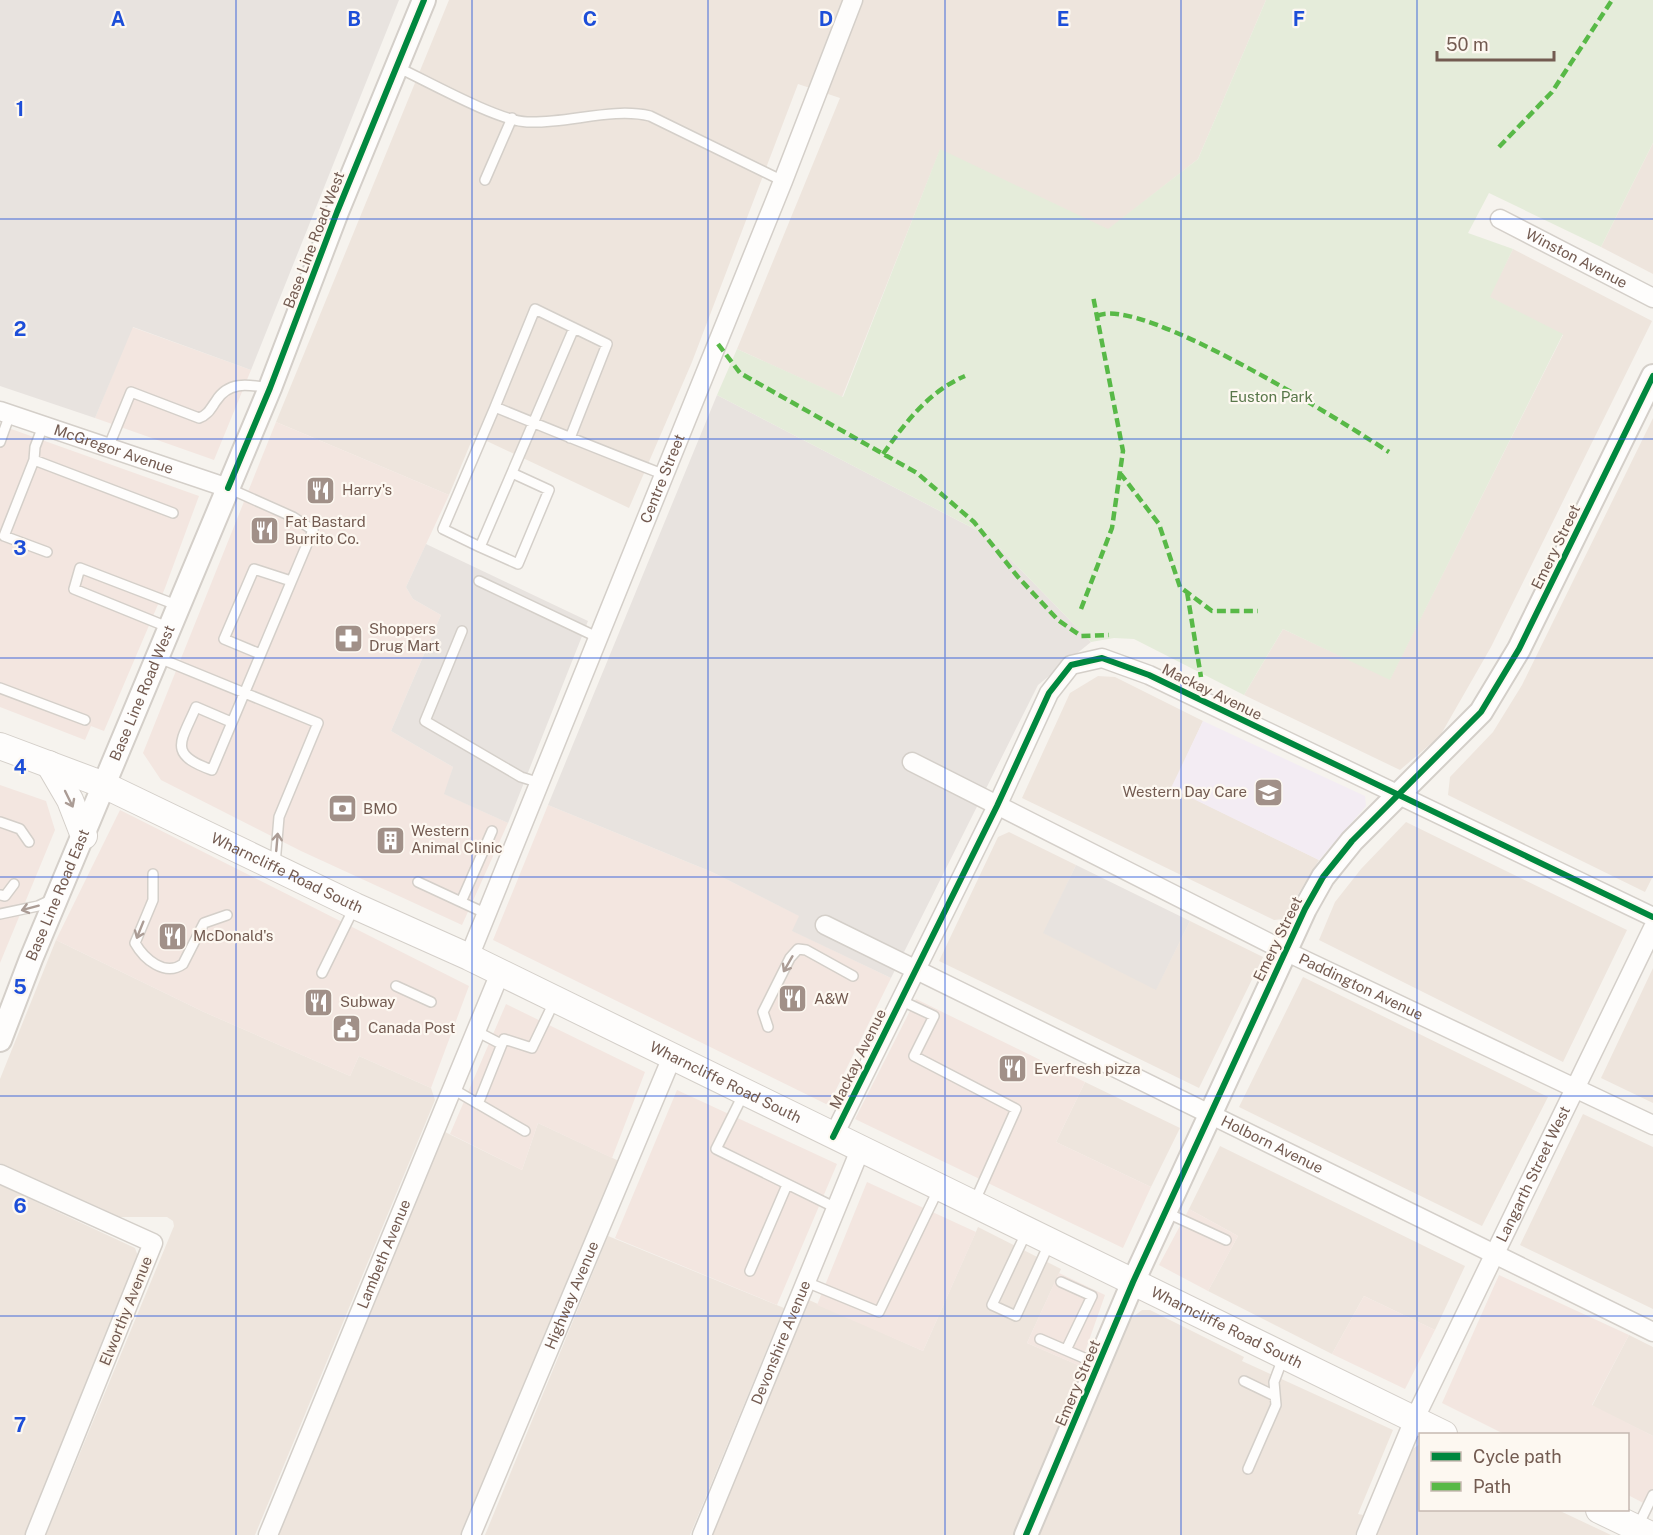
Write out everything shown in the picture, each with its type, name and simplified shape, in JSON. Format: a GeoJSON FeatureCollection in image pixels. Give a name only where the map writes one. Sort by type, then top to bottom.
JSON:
{"type":"FeatureCollection","features":[{"type":"Feature","properties":{"kind":"main road","name":"Wharncliffe Road South"},"geometry":{"type":"LineString","coordinates":[[0,746],[104,785],[355,906],[469,957],[1442,1433]]}},
{"type":"Feature","properties":{"kind":"main road"},"geometry":{"type":"LineString","coordinates":[[49,764],[70,800],[84,836]]}},
{"type":"Feature","properties":{"kind":"main road"},"geometry":{"type":"LineString","coordinates":[[1603,1511],[1644,1532]]}},
{"type":"Feature","properties":{"kind":"street","name":"Base Line Road West"},"geometry":{"type":"LineString","coordinates":[[104,785],[270,388],[423,0]]}},
{"type":"Feature","properties":{"kind":"street","name":"Centre Street"},"geometry":{"type":"LineString","coordinates":[[469,957],[783,182],[853,0]]}},
{"type":"Feature","properties":{"kind":"street","name":"Winston Avenue"},"geometry":{"type":"LineString","coordinates":[[1500,219],[1653,298]]}},
{"type":"Feature","properties":{"kind":"street","name":"Emery Street"},"geometry":{"type":"LineString","coordinates":[[1026,1535],[1133,1282],[1285,951],[1323,876],[1352,841],[1481,712],[1502,680],[1653,376]]}},
{"type":"Feature","properties":{"kind":"street","name":"McGregor Avenue"},"geometry":{"type":"LineString","coordinates":[[5,413],[228,488]]}},
{"type":"Feature","properties":{"kind":"street","name":"Mackay Avenue"},"geometry":{"type":"LineString","coordinates":[[833,1137],[997,806],[1048,693],[1071,664],[1102,658],[1149,675],[1653,917]]}},
{"type":"Feature","properties":{"kind":"street","name":"Paddington Avenue"},"geometry":{"type":"LineString","coordinates":[[912,762],[1285,951],[1576,1086],[1653,1125]]}},
{"type":"Feature","properties":{"kind":"street","name":"Base Line Road East"},"geometry":{"type":"LineString","coordinates":[[0,1040],[104,785]]}},
{"type":"Feature","properties":{"kind":"street","name":"Holborn Avenue"},"geometry":{"type":"LineString","coordinates":[[825,925],[1653,1332]]}},
{"type":"Feature","properties":{"kind":"street","name":"Langarth Street West"},"geometry":{"type":"LineString","coordinates":[[1366,1535],[1414,1420],[1653,928]]}},
{"type":"Feature","properties":{"kind":"street","name":"Lambeth Avenue"},"geometry":{"type":"LineString","coordinates":[[268,1535],[474,1030],[500,973]]}},
{"type":"Feature","properties":{"kind":"street","name":"Highway Avenue"},"geometry":{"type":"LineString","coordinates":[[471,1535],[672,1058]]}},
{"type":"Feature","properties":{"kind":"street","name":"Devonshire Avenue"},"geometry":{"type":"LineString","coordinates":[[702,1535],[860,1150]]}},
{"type":"Feature","properties":{"kind":"street","name":"Elworthy Avenue"},"geometry":{"type":"LineString","coordinates":[[0,1174],[153,1243],[35,1535]]}},
{"type":"Feature","properties":{"kind":"lane"},"geometry":{"type":"LineString","coordinates":[[396,67],[525,122],[607,117],[632,112],[650,116],[783,182]]}},
{"type":"Feature","properties":{"kind":"lane"},"geometry":{"type":"LineString","coordinates":[[485,180],[512,118]]}},
{"type":"Feature","properties":{"kind":"lane"},"geometry":{"type":"LineString","coordinates":[[512,473],[549,490],[518,564],[443,530],[535,309],[607,344],[570,438]]}},
{"type":"Feature","properties":{"kind":"lane"},"geometry":{"type":"LineString","coordinates":[[480,547],[574,328]]}},
{"type":"Feature","properties":{"kind":"lane"},"geometry":{"type":"LineString","coordinates":[[108,448],[131,392],[199,418],[207,415],[219,395],[232,387],[270,388]]}},
{"type":"Feature","properties":{"kind":"lane"},"geometry":{"type":"LineString","coordinates":[[495,407],[665,476]]}},
{"type":"Feature","properties":{"kind":"lane"},"geometry":{"type":"LineString","coordinates":[[0,442],[5,413]]}},
{"type":"Feature","properties":{"kind":"lane"},"geometry":{"type":"LineString","coordinates":[[43,426],[35,447],[34,460],[4,536],[46,552]]}},
{"type":"Feature","properties":{"kind":"lane"},"geometry":{"type":"LineString","coordinates":[[34,460],[173,513]]}},
{"type":"Feature","properties":{"kind":"lane"},"geometry":{"type":"LineString","coordinates":[[228,488],[293,517],[313,530],[212,770],[196,764],[182,753],[180,745],[196,707],[231,722]]}},
{"type":"Feature","properties":{"kind":"lane"},"geometry":{"type":"LineString","coordinates":[[170,628],[74,588],[80,568],[179,606]]}},
{"type":"Feature","properties":{"kind":"lane"},"geometry":{"type":"LineString","coordinates":[[260,654],[224,639],[254,568],[291,581]]}},
{"type":"Feature","properties":{"kind":"lane"},"geometry":{"type":"LineString","coordinates":[[479,581],[599,638]]}},
{"type":"Feature","properties":{"kind":"lane"},"geometry":{"type":"LineString","coordinates":[[462,631],[425,721],[521,777],[540,783]]}},
{"type":"Feature","properties":{"kind":"lane"},"geometry":{"type":"LineString","coordinates":[[159,658],[318,723],[279,817],[275,867]]}},
{"type":"Feature","properties":{"kind":"lane"},"geometry":{"type":"LineString","coordinates":[[0,688],[85,720]]}},
{"type":"Feature","properties":{"kind":"lane"},"geometry":{"type":"LineString","coordinates":[[0,822],[21,830],[29,842]]}},
{"type":"Feature","properties":{"kind":"lane"},"geometry":{"type":"LineString","coordinates":[[461,902],[492,831]]}},
{"type":"Feature","properties":{"kind":"lane"},"geometry":{"type":"LineString","coordinates":[[153,874],[153,900],[135,943],[144,957],[171,970],[183,964],[204,923],[227,915]]}},
{"type":"Feature","properties":{"kind":"lane"},"geometry":{"type":"LineString","coordinates":[[418,882],[487,914]]}},
{"type":"Feature","properties":{"kind":"lane"},"geometry":{"type":"LineString","coordinates":[[0,895],[5,896],[14,884]]}},
{"type":"Feature","properties":{"kind":"lane"},"geometry":{"type":"LineString","coordinates":[[0,914],[38,906],[58,897]]}},
{"type":"Feature","properties":{"kind":"lane"},"geometry":{"type":"LineString","coordinates":[[322,973],[355,906]]}},
{"type":"Feature","properties":{"kind":"lane"},"geometry":{"type":"LineString","coordinates":[[768,1027],[763,1012],[790,958],[798,950],[814,954],[853,976]]}},
{"type":"Feature","properties":{"kind":"lane"},"geometry":{"type":"LineString","coordinates":[[396,986],[431,1002]]}},
{"type":"Feature","properties":{"kind":"lane"},"geometry":{"type":"LineString","coordinates":[[478,1104],[504,1039],[532,1048],[555,1000]]}},
{"type":"Feature","properties":{"kind":"lane"},"geometry":{"type":"LineString","coordinates":[[900,1000],[934,1016],[914,1056],[1016,1109],[973,1205]]}},
{"type":"Feature","properties":{"kind":"lane"},"geometry":{"type":"LineString","coordinates":[[474,1030],[501,1044]]}},
{"type":"Feature","properties":{"kind":"lane"},"geometry":{"type":"LineString","coordinates":[[451,1088],[525,1131]]}},
{"type":"Feature","properties":{"kind":"lane"},"geometry":{"type":"LineString","coordinates":[[744,1093],[716,1149],[836,1208]]}},
{"type":"Feature","properties":{"kind":"lane"},"geometry":{"type":"LineString","coordinates":[[750,1270],[787,1185]]}},
{"type":"Feature","properties":{"kind":"lane"},"geometry":{"type":"LineString","coordinates":[[806,1282],[879,1312],[939,1188]]}},
{"type":"Feature","properties":{"kind":"lane"},"geometry":{"type":"LineString","coordinates":[[1165,1212],[1226,1240]]}},
{"type":"Feature","properties":{"kind":"lane"},"geometry":{"type":"LineString","coordinates":[[1039,1236],[1016,1316],[992,1305],[1039,1236]]}},
{"type":"Feature","properties":{"kind":"lane"},"geometry":{"type":"LineString","coordinates":[[1061,1282],[1092,1296],[1066,1350]]}},
{"type":"Feature","properties":{"kind":"lane"},"geometry":{"type":"LineString","coordinates":[[1040,1339],[1098,1364]]}},
{"type":"Feature","properties":{"kind":"lane"},"geometry":{"type":"LineString","coordinates":[[1248,1469],[1276,1405],[1274,1382],[1284,1356]]}},
{"type":"Feature","properties":{"kind":"lane"},"geometry":{"type":"LineString","coordinates":[[1244,1381],[1275,1396]]}},
{"type":"Feature","properties":{"kind":"lane"},"geometry":{"type":"LineString","coordinates":[[1644,1532],[1653,1495]]}},
{"type":"Feature","properties":{"kind":"shaded area"},"geometry":{"type":"Polygon","coordinates":[[[0,0],[399,0],[251,370],[133,327],[95,418],[0,386],[0,0]]]}},
{"type":"Feature","properties":{"kind":"shaded area"},"geometry":{"type":"Polygon","coordinates":[[[449,0],[1266,0],[1198,159],[1108,230],[940,150],[842,397],[737,349],[840,98],[798,84],[692,362],[629,508],[474,435],[449,495],[276,422],[449,0]]]}},
{"type":"Feature","properties":{"kind":"shaded area"},"geometry":{"type":"Polygon","coordinates":[[[1653,143],[1653,274],[1601,247],[1653,143]]]}},
{"type":"Feature","properties":{"kind":"shaded area"},"geometry":{"type":"Polygon","coordinates":[[[1513,249],[1652,321],[1491,647],[1440,736],[1400,770],[1244,695],[1283,629],[1390,679],[1563,335],[1489,297],[1513,249]]]}},
{"type":"Feature","properties":{"kind":"shaded area"},"geometry":{"type":"Polygon","coordinates":[[[132,327],[251,370],[214,460],[95,418],[132,327]]]}},
{"type":"Feature","properties":{"kind":"shaded area"},"geometry":{"type":"Polygon","coordinates":[[[717,395],[988,536],[1091,642],[1038,685],[891,978],[792,931],[799,916],[712,872],[548,805],[717,395]]]}},
{"type":"Feature","properties":{"kind":"shaded area"},"geometry":{"type":"Polygon","coordinates":[[[1653,418],[1653,876],[1645,892],[1448,795],[1450,777],[1493,732],[1522,685],[1653,418]]]}},
{"type":"Feature","properties":{"kind":"shaded area"},"geometry":{"type":"Polygon","coordinates":[[[276,422],[449,495],[406,587],[413,599],[441,615],[391,731],[453,767],[445,794],[508,823],[462,925],[301,851],[161,780],[143,753],[276,422]]]}},
{"type":"Feature","properties":{"kind":"shaded area"},"geometry":{"type":"Polygon","coordinates":[[[0,425],[199,496],[165,588],[104,731],[91,726],[85,740],[0,707],[0,425]]]}},
{"type":"Feature","properties":{"kind":"shaded area"},"geometry":{"type":"Polygon","coordinates":[[[426,544],[588,621],[508,823],[444,794],[453,767],[391,731],[441,615],[413,599],[406,587],[426,544]]]}},
{"type":"Feature","properties":{"kind":"shaded area"},"geometry":{"type":"Polygon","coordinates":[[[1098,676],[1115,677],[1203,721],[1172,788],[1319,860],[1283,919],[1274,920],[1022,798],[1070,693],[1098,676]]]}},
{"type":"Feature","properties":{"kind":"shaded area","name":"Western Day Care"},"geometry":{"type":"Polygon","coordinates":[[[1203,721],[1365,796],[1366,806],[1319,860],[1171,788],[1203,721]]]}},
{"type":"Feature","properties":{"kind":"shaded area"},"geometry":{"type":"Polygon","coordinates":[[[0,785],[46,801],[55,830],[0,963],[0,785]]]}},
{"type":"Feature","properties":{"kind":"shaded area"},"geometry":{"type":"Polygon","coordinates":[[[548,805],[712,872],[800,916],[793,931],[891,978],[830,1102],[826,1104],[493,940],[548,805]]]}},
{"type":"Feature","properties":{"kind":"shaded area"},"geometry":{"type":"Polygon","coordinates":[[[120,810],[469,986],[431,1088],[359,1056],[350,1076],[204,1012],[56,940],[120,810]]]}},
{"type":"Feature","properties":{"kind":"shaded area"},"geometry":{"type":"Polygon","coordinates":[[[1406,822],[1627,930],[1563,1062],[1319,940],[1335,902],[1361,869],[1406,822]]]}},
{"type":"Feature","properties":{"kind":"shaded area"},"geometry":{"type":"Polygon","coordinates":[[[1009,832],[1076,865],[1044,933],[1156,989],[1190,921],[1263,957],[1199,1088],[939,961],[998,837],[1009,832]]]}},
{"type":"Feature","properties":{"kind":"shaded area"},"geometry":{"type":"Polygon","coordinates":[[[1076,865],[1190,921],[1156,990],[1043,933],[1076,865]]]}},
{"type":"Feature","properties":{"kind":"shaded area"},"geometry":{"type":"Polygon","coordinates":[[[56,940],[204,1012],[350,1076],[359,1056],[431,1088],[435,1100],[255,1535],[46,1535],[174,1226],[173,1221],[167,1217],[116,1217],[0,1163],[0,1079],[56,940]]]}},
{"type":"Feature","properties":{"kind":"shaded area"},"geometry":{"type":"Polygon","coordinates":[[[1653,968],[1653,1103],[1601,1078],[1653,968]]]}},
{"type":"Feature","properties":{"kind":"shaded area"},"geometry":{"type":"Polygon","coordinates":[[[1303,977],[1548,1097],[1482,1226],[1239,1107],[1303,977]]]}},
{"type":"Feature","properties":{"kind":"shaded area"},"geometry":{"type":"Polygon","coordinates":[[[916,999],[1085,1082],[1056,1142],[1151,1187],[1123,1248],[855,1119],[916,999]]]}},
{"type":"Feature","properties":{"kind":"shaded area"},"geometry":{"type":"Polygon","coordinates":[[[506,1004],[645,1072],[612,1158],[538,1123],[522,1170],[450,1134],[506,1004]]]}},
{"type":"Feature","properties":{"kind":"shaded area"},"geometry":{"type":"Polygon","coordinates":[[[1085,1082],[1180,1128],[1151,1187],[1056,1142],[1085,1082]]]}},
{"type":"Feature","properties":{"kind":"shaded area"},"geometry":{"type":"Polygon","coordinates":[[[677,1090],[837,1164],[777,1305],[615,1238],[677,1090]]]}},
{"type":"Feature","properties":{"kind":"shaded area"},"geometry":{"type":"Polygon","coordinates":[[[1583,1114],[1653,1147],[1653,1309],[1520,1245],[1583,1114]]]}},
{"type":"Feature","properties":{"kind":"shaded area"},"geometry":{"type":"Polygon","coordinates":[[[538,1123],[619,1161],[463,1535],[276,1535],[443,1131],[522,1170],[538,1123]]]}},
{"type":"Feature","properties":{"kind":"shaded area"},"geometry":{"type":"Polygon","coordinates":[[[1220,1146],[1465,1266],[1435,1330],[1364,1296],[1332,1354],[1208,1291],[1238,1236],[1189,1209],[1220,1146]]]}},
{"type":"Feature","properties":{"kind":"shaded area"},"geometry":{"type":"Polygon","coordinates":[[[867,1182],[976,1232],[923,1351],[817,1305],[867,1182]]]}},
{"type":"Feature","properties":{"kind":"shaded area"},"geometry":{"type":"Polygon","coordinates":[[[0,1185],[135,1248],[139,1259],[26,1535],[0,1535],[0,1185]]]}},
{"type":"Feature","properties":{"kind":"shaded area"},"geometry":{"type":"Polygon","coordinates":[[[1189,1209],[1238,1236],[1208,1291],[1159,1265],[1189,1209]]]}},
{"type":"Feature","properties":{"kind":"shaded area"},"geometry":{"type":"Polygon","coordinates":[[[978,1227],[1061,1269],[1027,1343],[1085,1368],[1014,1535],[712,1535],[809,1300],[923,1351],[978,1227]]]}},
{"type":"Feature","properties":{"kind":"shaded area"},"geometry":{"type":"Polygon","coordinates":[[[608,1236],[784,1308],[690,1535],[485,1535],[608,1236]]]}},
{"type":"Feature","properties":{"kind":"shaded area"},"geometry":{"type":"Polygon","coordinates":[[[1059,1273],[1105,1295],[1080,1366],[1027,1343],[1059,1273]]]}},
{"type":"Feature","properties":{"kind":"shaded area"},"geometry":{"type":"Polygon","coordinates":[[[1499,1275],[1629,1335],[1592,1405],[1653,1436],[1653,1508],[1629,1496],[1629,1433],[1502,1433],[1442,1403],[1499,1275]]]}},
{"type":"Feature","properties":{"kind":"shaded area"},"geometry":{"type":"Polygon","coordinates":[[[1364,1296],[1435,1330],[1405,1389],[1332,1354],[1364,1296]]]}},
{"type":"Feature","properties":{"kind":"shaded area"},"geometry":{"type":"Polygon","coordinates":[[[1142,1310],[1150,1310],[1244,1357],[1242,1361],[1393,1430],[1358,1514],[1363,1515],[1355,1535],[1037,1535],[1129,1320],[1142,1310]]]}},
{"type":"Feature","properties":{"kind":"shaded area"},"geometry":{"type":"Polygon","coordinates":[[[1629,1335],[1653,1347],[1653,1436],[1592,1406],[1629,1335]]]}},
{"type":"Feature","properties":{"kind":"shaded area"},"geometry":{"type":"Polygon","coordinates":[[[1419,1445],[1419,1511],[1560,1511],[1611,1535],[1374,1535],[1408,1452],[1419,1445]]]}},
{"type":"Feature","properties":{"kind":"green space","name":"Euston Park"},"geometry":{"type":"Polygon","coordinates":[[[1266,0],[1653,0],[1653,143],[1601,247],[1489,193],[1468,233],[1513,249],[1490,297],[1563,334],[1390,680],[1283,629],[1244,695],[1134,639],[1114,638],[1091,642],[988,536],[717,395],[737,349],[843,397],[940,149],[1108,229],[1198,159],[1266,0]]]}},
{"type":"Feature","properties":{"kind":"marked path"},"geometry":{"type":"LineString","coordinates":[[1499,147],[1552,92],[1612,0]]}},
{"type":"Feature","properties":{"kind":"marked path"},"geometry":{"type":"LineString","coordinates":[[1081,609],[1112,528],[1123,451],[1093,296]]}},
{"type":"Feature","properties":{"kind":"marked path"},"geometry":{"type":"LineString","coordinates":[[1097,316],[1120,314],[1155,324],[1197,342],[1289,391],[1389,452]]}},
{"type":"Feature","properties":{"kind":"marked path"},"geometry":{"type":"LineString","coordinates":[[718,344],[740,373],[917,473],[974,522],[1018,577],[1058,620],[1081,636],[1109,635]]}},
{"type":"Feature","properties":{"kind":"marked path"},"geometry":{"type":"LineString","coordinates":[[883,454],[909,419],[929,399],[965,376]]}},
{"type":"Feature","properties":{"kind":"marked path"},"geometry":{"type":"LineString","coordinates":[[1120,473],[1159,524],[1180,587],[1212,611],[1258,611]]}},
{"type":"Feature","properties":{"kind":"marked path"},"geometry":{"type":"LineString","coordinates":[[1187,592],[1201,677]]}},
{"type":"Feature","properties":{"kind":"cycle path"},"geometry":{"type":"LineString","coordinates":[[228,488],[424,0]]}},
{"type":"Feature","properties":{"kind":"cycle path"},"geometry":{"type":"LineString","coordinates":[[1026,1535],[1133,1282],[1305,909],[1323,877],[1352,841],[1481,712],[1519,649],[1653,376]]}},
{"type":"Feature","properties":{"kind":"cycle path"},"geometry":{"type":"LineString","coordinates":[[833,1137],[997,806],[1049,693],[1071,665],[1102,658],[1149,675],[1653,917]]}},
{"type":"Feature","properties":{"kind":"place","name":"Harry's"},"geometry":{"type":"Point","coordinates":[321,490]}},
{"type":"Feature","properties":{"kind":"place","name":"Fat Bastard Burrito Co."},"geometry":{"type":"Point","coordinates":[264,531]}},
{"type":"Feature","properties":{"kind":"place","name":"Shoppers Drug Mart"},"geometry":{"type":"Point","coordinates":[348,638]}},
{"type":"Feature","properties":{"kind":"place","name":"Western Day Care"},"geometry":{"type":"Point","coordinates":[1268,792]}},
{"type":"Feature","properties":{"kind":"place","name":"BMO"},"geometry":{"type":"Point","coordinates":[342,809]}},
{"type":"Feature","properties":{"kind":"place","name":"Western Animal Clinic"},"geometry":{"type":"Point","coordinates":[390,840]}},
{"type":"Feature","properties":{"kind":"place","name":"McDonald's"},"geometry":{"type":"Point","coordinates":[172,936]}},
{"type":"Feature","properties":{"kind":"place","name":"A&W"},"geometry":{"type":"Point","coordinates":[793,999]}},
{"type":"Feature","properties":{"kind":"place","name":"Subway"},"geometry":{"type":"Point","coordinates":[319,1002]}},
{"type":"Feature","properties":{"kind":"place","name":"Canada Post"},"geometry":{"type":"Point","coordinates":[347,1028]}},
{"type":"Feature","properties":{"kind":"place","name":"Everfresh pizza"},"geometry":{"type":"Point","coordinates":[1013,1069]}}]}
